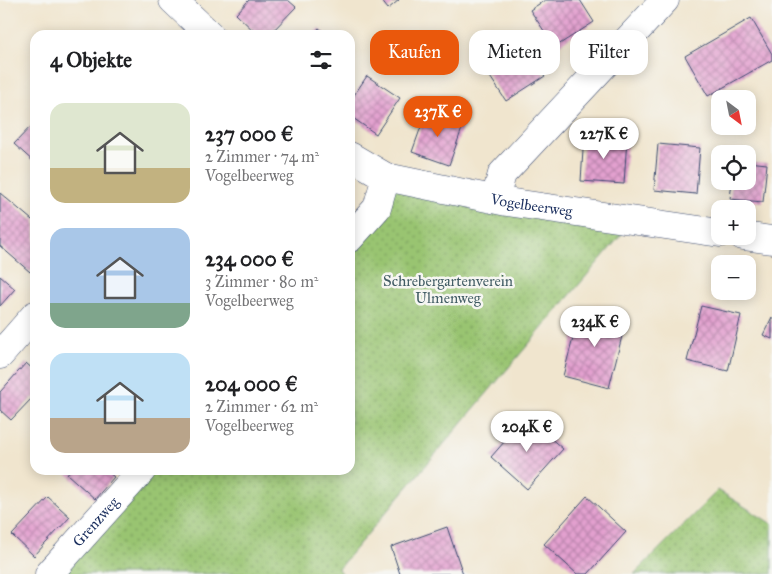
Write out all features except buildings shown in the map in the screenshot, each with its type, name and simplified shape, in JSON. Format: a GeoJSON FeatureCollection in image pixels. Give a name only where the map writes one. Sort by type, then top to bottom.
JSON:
{"type":"FeatureCollection","features":[{"type":"Feature","properties":{"kind":"street"},"geometry":{"type":"LineString","coordinates":[[173,0],[205,30]]}},
{"type":"Feature","properties":{"kind":"street"},"geometry":{"type":"LineString","coordinates":[[495,199],[502,174],[665,0]]}},
{"type":"Feature","properties":{"kind":"street","name":"Vogelbeerweg"},"geometry":{"type":"LineString","coordinates":[[355,159],[386,177],[495,199],[711,232]]}},
{"type":"Feature","properties":{"kind":"street"},"geometry":{"type":"LineString","coordinates":[[355,232],[377,208],[386,177]]}},
{"type":"Feature","properties":{"kind":"street"},"geometry":{"type":"LineString","coordinates":[[756,238],[772,240]]}},
{"type":"Feature","properties":{"kind":"street"},"geometry":{"type":"LineString","coordinates":[[0,355],[30,322]]}},
{"type":"Feature","properties":{"kind":"street","name":"Grenzweg"},"geometry":{"type":"LineString","coordinates":[[49,574],[138,475]]}},
{"type":"Feature","properties":{"kind":"green space","name":"Schrebergartenverein Ulmenweg"},"geometry":{"type":"Polygon","coordinates":[[[386,177],[633,221],[338,569],[342,574],[49,574],[138,475],[355,475],[355,230],[386,177]]]}},
{"type":"Feature","properties":{"kind":"green space"},"geometry":{"type":"Polygon","coordinates":[[[718,490],[772,524],[772,574],[634,574],[718,490]]]}}]}
